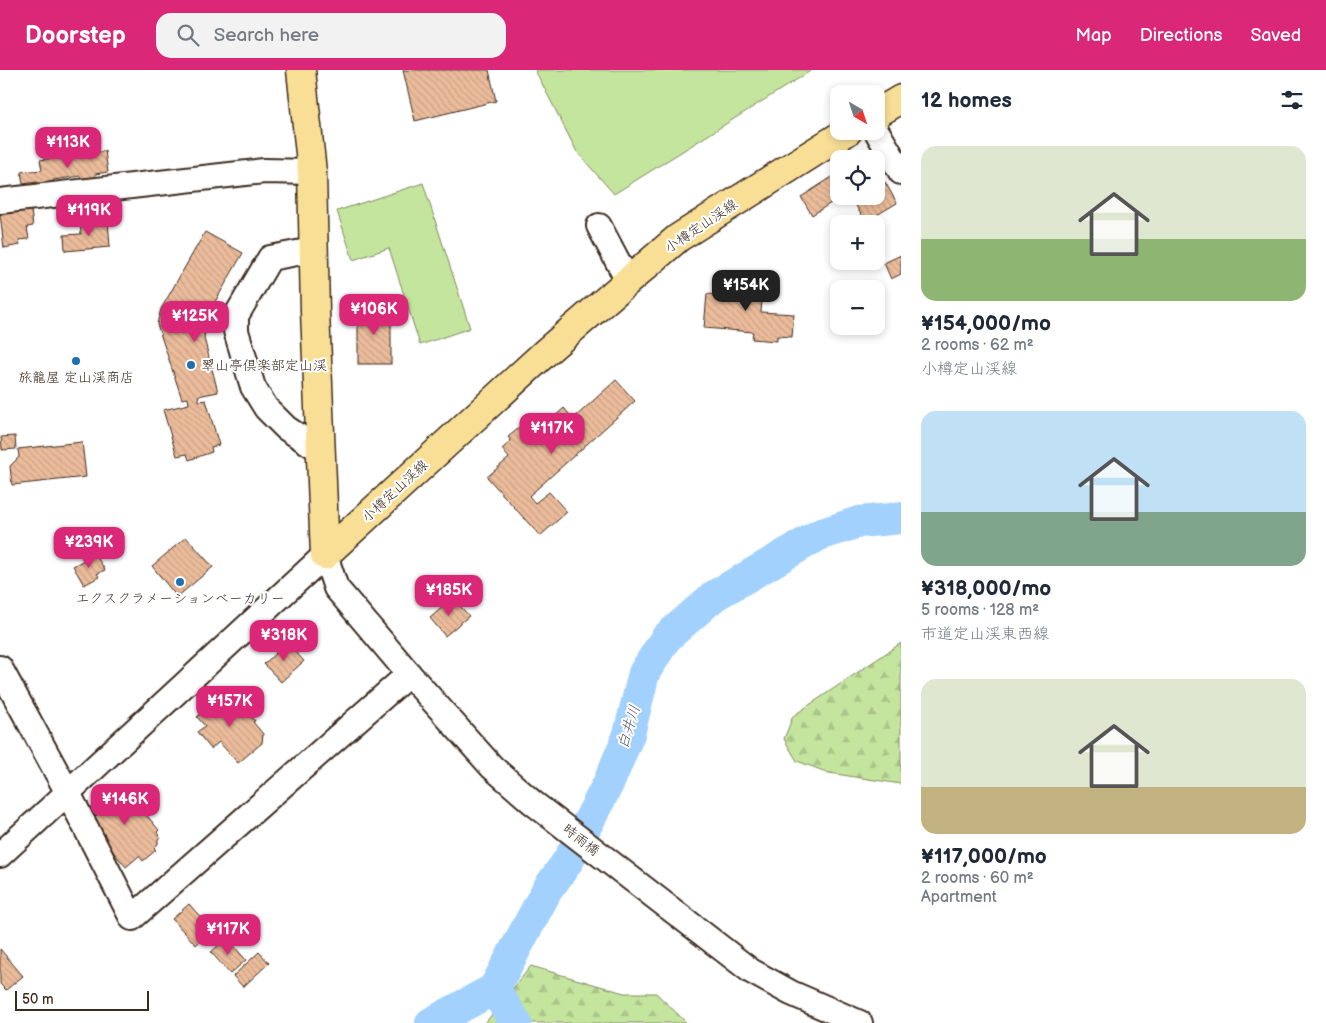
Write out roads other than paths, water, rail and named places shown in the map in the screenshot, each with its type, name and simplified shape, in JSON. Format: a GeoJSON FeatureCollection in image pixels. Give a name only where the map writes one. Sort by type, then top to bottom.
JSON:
{"type":"FeatureCollection","features":[{"type":"Feature","properties":{"kind":"main road"},"geometry":{"type":"LineString","coordinates":[[301,70],[312,172],[313,250],[325,555]]}},
{"type":"Feature","properties":{"kind":"main road"},"geometry":{"type":"LineString","coordinates":[[885,109],[901,99]]}},
{"type":"Feature","properties":{"kind":"main road","name":"小樽定山渓線"},"geometry":{"type":"LineString","coordinates":[[325,555],[547,351],[678,238],[834,140]]}},
{"type":"Feature","properties":{"kind":"street"},"geometry":{"type":"LineString","coordinates":[[882,140],[901,172]]}},
{"type":"Feature","properties":{"kind":"street"},"geometry":{"type":"LineString","coordinates":[[0,201],[264,171],[312,172]]}},
{"type":"Feature","properties":{"kind":"street"},"geometry":{"type":"LineString","coordinates":[[599,226],[628,281]]}},
{"type":"Feature","properties":{"kind":"street"},"geometry":{"type":"LineString","coordinates":[[313,250],[270,258],[236,316],[236,331],[253,387],[266,408],[286,428],[320,450]]}},
{"type":"Feature","properties":{"kind":"street"},"geometry":{"type":"LineString","coordinates":[[0,854],[325,555]]}},
{"type":"Feature","properties":{"kind":"street","name":"時雨橋"},"geometry":{"type":"LineString","coordinates":[[325,555],[336,588],[492,767],[532,802],[751,971],[791,993],[860,1023]]}},
{"type":"Feature","properties":{"kind":"street"},"geometry":{"type":"LineString","coordinates":[[0,668],[68,793],[132,918],[409,674]]}},
{"type":"Feature","properties":{"kind":"waterway","name":"白井川"},"geometry":{"type":"LineString","coordinates":[[431,1023],[494,989],[547,890],[568,861],[609,782],[629,734],[644,673],[666,638],[714,596],[819,535],[859,522],[901,518]]}},
{"type":"Feature","properties":{"kind":"waterway"},"geometry":{"type":"LineString","coordinates":[[494,989],[516,1023]]}},
{"type":"Feature","properties":{"kind":"place","name":"旅籠屋 定山渓商店"},"geometry":{"type":"Point","coordinates":[76,361]}},
{"type":"Feature","properties":{"kind":"place","name":"翠山亭倶楽部定山渓"},"geometry":{"type":"Point","coordinates":[191,365]}},
{"type":"Feature","properties":{"kind":"place","name":"エクスクラメーションベーカリー"},"geometry":{"type":"Point","coordinates":[180,582]}}]}
